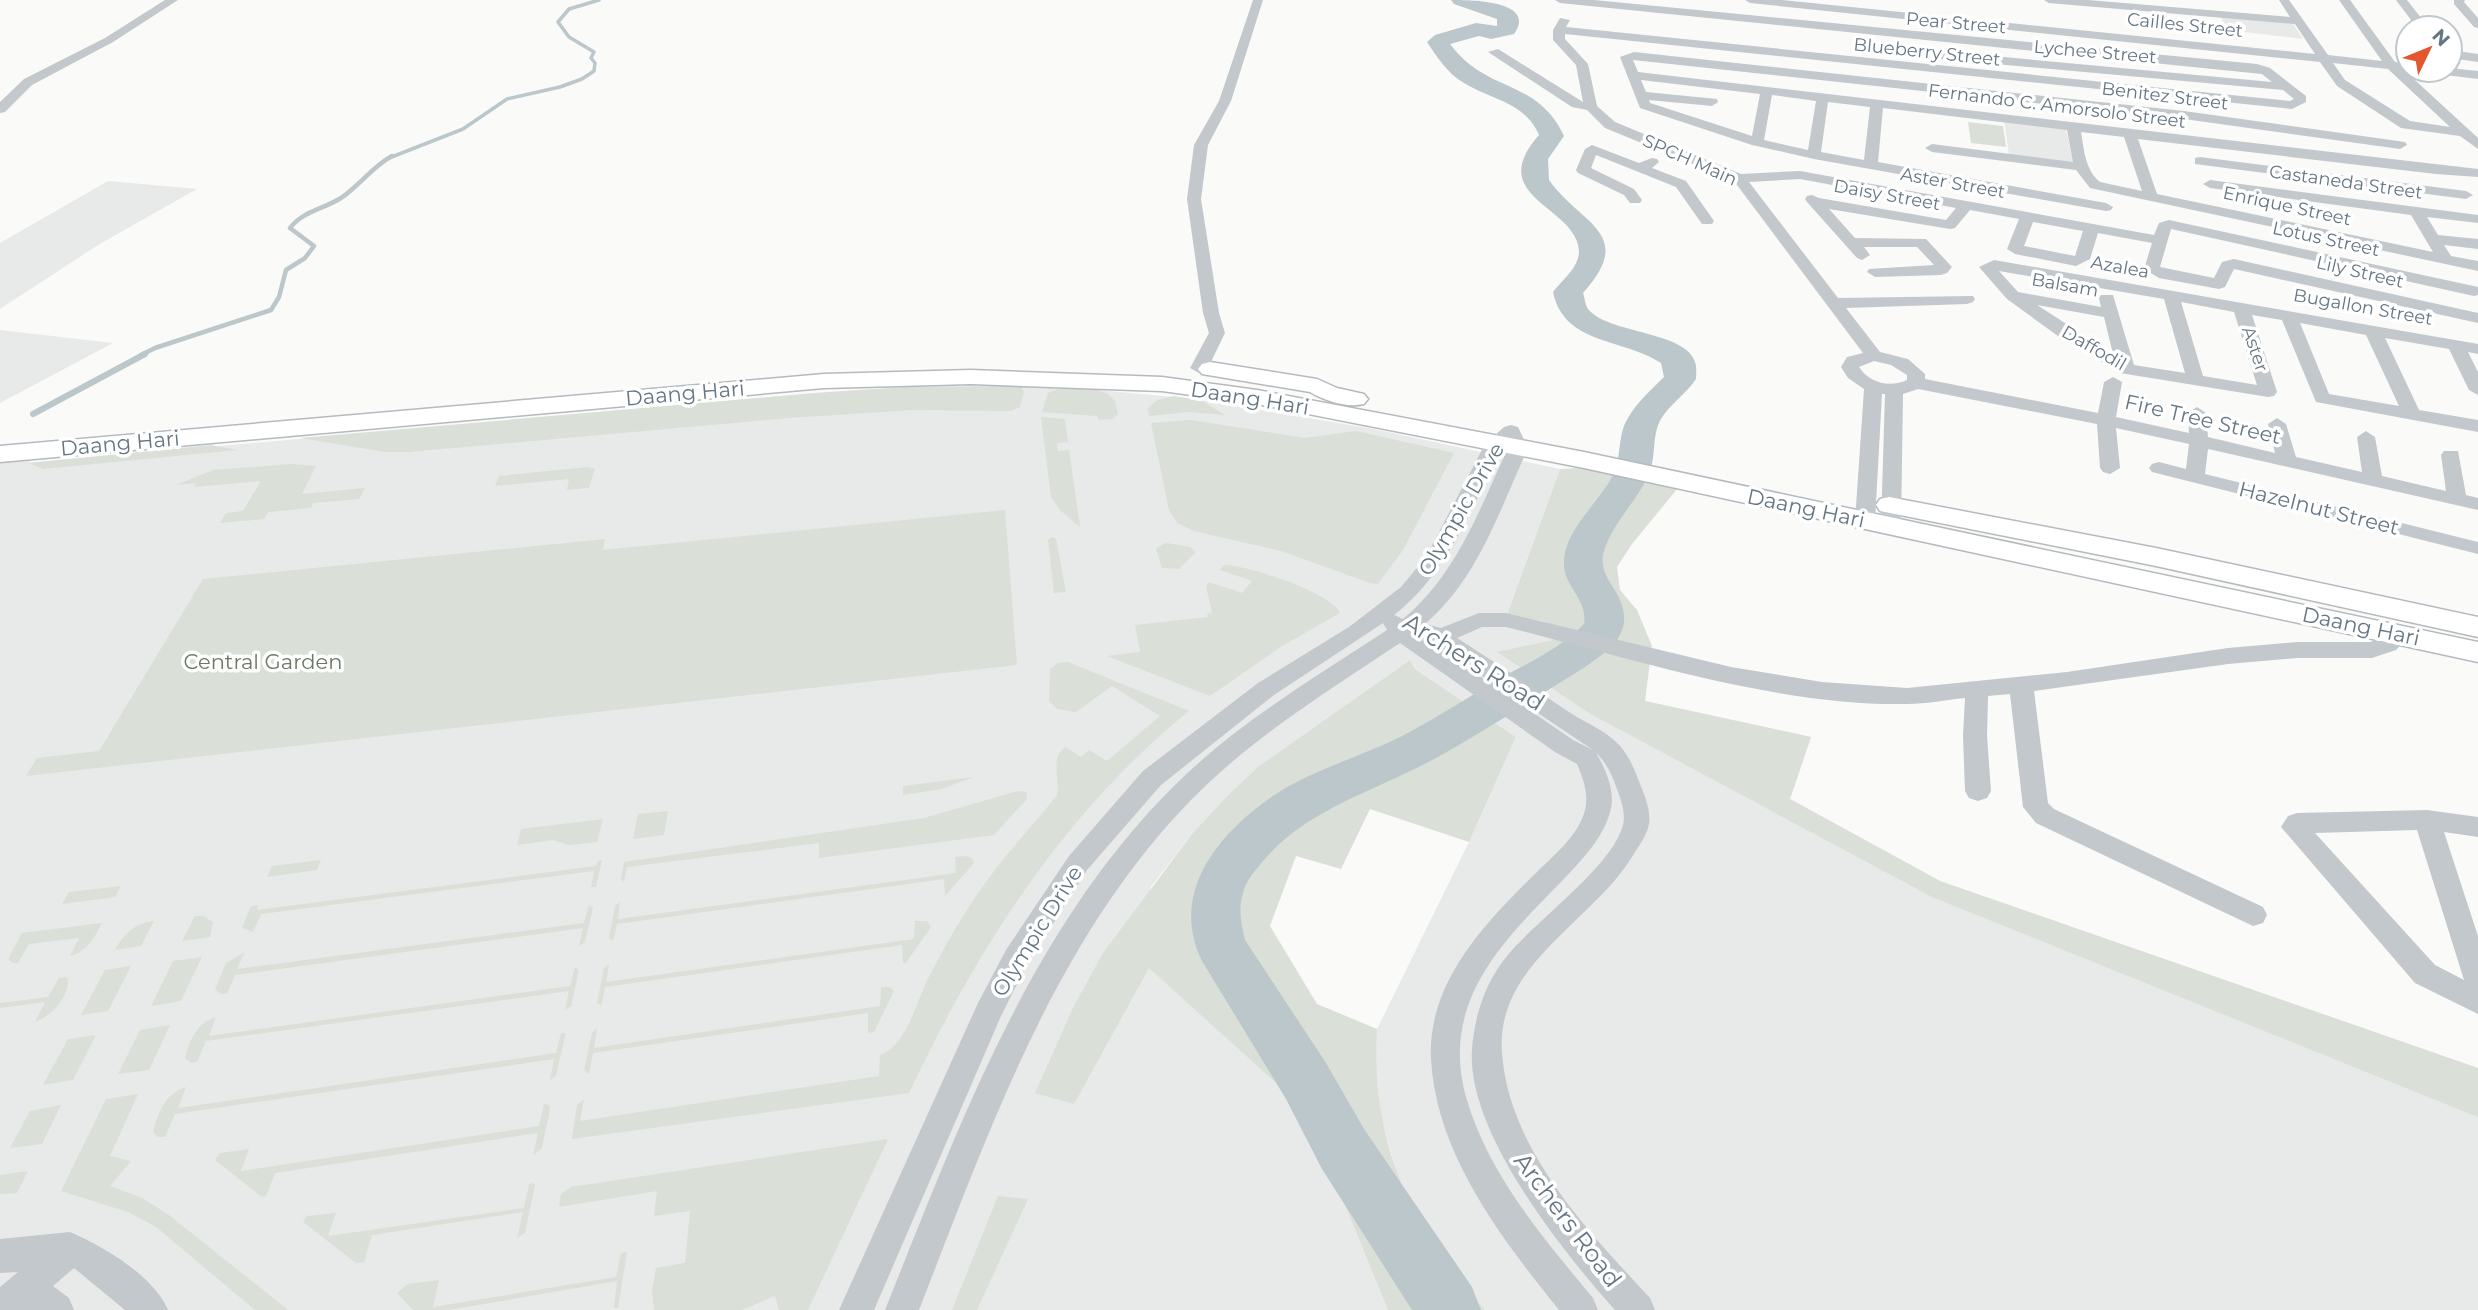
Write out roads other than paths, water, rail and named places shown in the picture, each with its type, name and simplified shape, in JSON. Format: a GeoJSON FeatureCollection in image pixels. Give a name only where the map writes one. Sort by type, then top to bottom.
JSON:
{"type":"FeatureCollection","features":[{"type":"Feature","properties":{"kind":"main road","name":"Daang Hari"},"geometry":{"type":"LineString","coordinates":[[0,434],[854,362],[1050,359],[1199,368],[1317,386],[1330,394],[1508,441]]}},
{"type":"Feature","properties":{"kind":"main road","name":"Daang Hari"},"geometry":{"type":"LineString","coordinates":[[0,454],[824,381],[922,377],[1093,380],[1189,387],[1586,453],[1682,472],[1878,514],[2478,652]]}},
{"type":"Feature","properties":{"kind":"main road","name":"Daang Hari"},"geometry":{"type":"LineString","coordinates":[[1878,514],[2156,557],[2478,626]]}},
{"type":"Feature","properties":{"kind":"street"},"geometry":{"type":"LineString","coordinates":[[1,107],[28,82],[109,40],[173,0]]}},
{"type":"Feature","properties":{"kind":"street"},"geometry":{"type":"LineString","coordinates":[[1199,368],[1217,333],[1210,313],[1194,199],[1200,145],[1225,101],[1258,0]]}},
{"type":"Feature","properties":{"kind":"street","name":"Cailles Street"},"geometry":{"type":"LineString","coordinates":[[1750,0],[2394,65]]}},
{"type":"Feature","properties":{"kind":"street"},"geometry":{"type":"LineString","coordinates":[[2049,0],[2297,21]]}},
{"type":"Feature","properties":{"kind":"street"},"geometry":{"type":"LineString","coordinates":[[2344,0],[2391,65],[2478,145]]}},
{"type":"Feature","properties":{"kind":"street"},"geometry":{"type":"LineString","coordinates":[[2401,0],[2412,14]]}},
{"type":"Feature","properties":{"kind":"street"},"geometry":{"type":"LineString","coordinates":[[2460,0],[2458,2],[2478,25]]}},
{"type":"Feature","properties":{"kind":"street"},"geometry":{"type":"LineString","coordinates":[[1494,52],[1577,104],[1591,107],[1582,64],[1559,40],[1559,30],[1572,17],[1567,1]]}},
{"type":"Feature","properties":{"kind":"street","name":"Pear Street"},"geometry":{"type":"LineString","coordinates":[[1567,1],[2266,71],[2286,87]]}},
{"type":"Feature","properties":{"kind":"street"},"geometry":{"type":"LineString","coordinates":[[2282,3],[2341,83],[2401,123],[2462,132]]}},
{"type":"Feature","properties":{"kind":"street"},"geometry":{"type":"LineString","coordinates":[[1966,7],[1968,21]]}},
{"type":"Feature","properties":{"kind":"street"},"geometry":{"type":"LineString","coordinates":[[1719,48],[1727,17]]}},
{"type":"Feature","properties":{"kind":"street","name":"Blueberry Street"},"geometry":{"type":"LineString","coordinates":[[1559,30],[1930,70],[2292,104]]}},
{"type":"Feature","properties":{"kind":"street"},"geometry":{"type":"LineString","coordinates":[[2213,32],[2222,46]]}},
{"type":"Feature","properties":{"kind":"street"},"geometry":{"type":"LineString","coordinates":[[1923,37],[1930,70]]}},
{"type":"Feature","properties":{"kind":"street","name":"Lychee Street"},"geometry":{"type":"LineString","coordinates":[[1884,49],[2286,87]]}},
{"type":"Feature","properties":{"kind":"street","name":"Benitez Street"},"geometry":{"type":"LineString","coordinates":[[1632,75],[1626,57],[1634,56],[2184,115],[2400,145]]}},
{"type":"Feature","properties":{"kind":"street"},"geometry":{"type":"LineString","coordinates":[[1632,75],[1645,105],[1757,142],[1930,178],[2106,207]]}},
{"type":"Feature","properties":{"kind":"street","name":"Fernando C. Amorsolo Street"},"geometry":{"type":"LineString","coordinates":[[1632,75],[1877,102],[1932,128],[2073,125],[2478,173]]}},
{"type":"Feature","properties":{"kind":"street"},"geometry":{"type":"LineString","coordinates":[[1705,125],[1717,84]]}},
{"type":"Feature","properties":{"kind":"street"},"geometry":{"type":"LineString","coordinates":[[2286,87],[2302,99],[2292,104],[2304,120]]}},
{"type":"Feature","properties":{"kind":"street"},"geometry":{"type":"LineString","coordinates":[[1930,88],[1930,178]]}},
{"type":"Feature","properties":{"kind":"street"},"geometry":{"type":"LineString","coordinates":[[1757,142],[1767,90]]}},
{"type":"Feature","properties":{"kind":"street"},"geometry":{"type":"LineString","coordinates":[[1639,95],[1712,102]]}},
{"type":"Feature","properties":{"kind":"street"},"geometry":{"type":"LineString","coordinates":[[1814,155],[1823,96]]}},
{"type":"Feature","properties":{"kind":"street"},"geometry":{"type":"LineString","coordinates":[[1871,164],[1877,102]]}},
{"type":"Feature","properties":{"kind":"street","name":"SPCH Main"},"geometry":{"type":"LineString","coordinates":[[1591,107],[1610,125],[1739,178],[1874,356]]}},
{"type":"Feature","properties":{"kind":"street"},"geometry":{"type":"LineString","coordinates":[[2184,115],[2191,139],[2224,216]]}},
{"type":"Feature","properties":{"kind":"street"},"geometry":{"type":"LineString","coordinates":[[2073,125],[2085,174]]}},
{"type":"Feature","properties":{"kind":"street","name":"Enrique Street"},"geometry":{"type":"LineString","coordinates":[[1932,128],[2085,174],[2100,186],[2151,196],[2224,216],[2297,227],[2478,266]]}},
{"type":"Feature","properties":{"kind":"street"},"geometry":{"type":"LineString","coordinates":[[2129,132],[2151,196]]}},
{"type":"Feature","properties":{"kind":"street"},"geometry":{"type":"LineString","coordinates":[[1635,200],[1629,192],[1584,172],[1590,150],[1598,150],[1681,184],[1707,221]]}},
{"type":"Feature","properties":{"kind":"street"},"geometry":{"type":"LineString","coordinates":[[1640,167],[1673,151]]}},
{"type":"Feature","properties":{"kind":"street"},"geometry":{"type":"LineString","coordinates":[[2200,161],[2466,195]]}},
{"type":"Feature","properties":{"kind":"street"},"geometry":{"type":"LineString","coordinates":[[2436,170],[2478,206]]}},
{"type":"Feature","properties":{"kind":"street"},"geometry":{"type":"LineString","coordinates":[[1792,175],[1880,278],[1944,267],[1921,242],[1852,243]]}},
{"type":"Feature","properties":{"kind":"street","name":"Aster Street"},"geometry":{"type":"LineString","coordinates":[[1739,178],[1792,175],[2159,240]]}},
{"type":"Feature","properties":{"kind":"street","name":"Castaneda Street"},"geometry":{"type":"LineString","coordinates":[[2210,184],[2478,219]]}},
{"type":"Feature","properties":{"kind":"street"},"geometry":{"type":"LineString","coordinates":[[2281,193],[2297,227]]}},
{"type":"Feature","properties":{"kind":"street","name":"Daisy Street"},"geometry":{"type":"LineString","coordinates":[[1815,202],[1952,224],[1966,205]]}},
{"type":"Feature","properties":{"kind":"street"},"geometry":{"type":"LineString","coordinates":[[2348,202],[2366,242]]}},
{"type":"Feature","properties":{"kind":"street"},"geometry":{"type":"LineString","coordinates":[[2416,211],[2445,259]]}},
{"type":"Feature","properties":{"kind":"street"},"geometry":{"type":"LineString","coordinates":[[2028,216],[2015,249],[2076,261],[2082,259],[2092,228]]}},
{"type":"Feature","properties":{"kind":"street","name":"Lotus Street"},"geometry":{"type":"LineString","coordinates":[[2159,240],[2164,226],[2169,224],[2475,295]]}},
{"type":"Feature","properties":{"kind":"street"},"geometry":{"type":"LineString","coordinates":[[2433,239],[2478,244]]}},
{"type":"Feature","properties":{"kind":"street","name":"Lily Street"},"geometry":{"type":"LineString","coordinates":[[2159,240],[2152,270],[2159,274],[2219,284],[2228,265],[2234,264],[2478,318]]}},
{"type":"Feature","properties":{"kind":"street","name":"Daffodil"},"geometry":{"type":"LineString","coordinates":[[1994,265],[1989,265],[1987,270],[2014,296],[2119,375],[2196,381],[2264,393],[2269,390]]}},
{"type":"Feature","properties":{"kind":"street","name":"Azalea"},"geometry":{"type":"LineString","coordinates":[[1994,265],[2241,307]]}},
{"type":"Feature","properties":{"kind":"street"},"geometry":{"type":"LineString","coordinates":[[2298,298],[2302,279]]}},
{"type":"Feature","properties":{"kind":"street"},"geometry":{"type":"LineString","coordinates":[[2105,284],[2119,375],[2106,420],[2110,468]]}},
{"type":"Feature","properties":{"kind":"street"},"geometry":{"type":"LineString","coordinates":[[2171,295],[2196,381]]}},
{"type":"Feature","properties":{"kind":"street","name":"Balsam"},"geometry":{"type":"LineString","coordinates":[[2014,296],[2109,313]]}},
{"type":"Feature","properties":{"kind":"street"},"geometry":{"type":"LineString","coordinates":[[1836,303],[1967,299]]}},
{"type":"Feature","properties":{"kind":"street","name":"Bugallon Street"},"geometry":{"type":"LineString","coordinates":[[2241,307],[2478,349]]}},
{"type":"Feature","properties":{"kind":"street","name":"Aster"},"geometry":{"type":"LineString","coordinates":[[2241,307],[2269,390]]}},
{"type":"Feature","properties":{"kind":"street"},"geometry":{"type":"LineString","coordinates":[[2289,316],[2320,396],[2330,401],[2478,426]]}},
{"type":"Feature","properties":{"kind":"street"},"geometry":{"type":"LineString","coordinates":[[2373,331],[2413,416]]}},
{"type":"Feature","properties":{"kind":"street"},"geometry":{"type":"LineString","coordinates":[[2456,345],[2478,390]]}},
{"type":"Feature","properties":{"kind":"street"},"geometry":{"type":"LineString","coordinates":[[1874,356],[1895,360],[1912,368],[1916,374],[1916,383],[1894,390],[1873,386],[1861,381],[1850,367],[1853,361],[1874,356]]}},
{"type":"Feature","properties":{"kind":"street","name":"Fire Tree Street"},"geometry":{"type":"LineString","coordinates":[[1916,383],[2106,420],[2478,504]]}},
{"type":"Feature","properties":{"kind":"street"},"geometry":{"type":"LineString","coordinates":[[1873,386],[1878,514]]}},
{"type":"Feature","properties":{"kind":"street"},"geometry":{"type":"LineString","coordinates":[[1878,514],[1894,390]]}},
{"type":"Feature","properties":{"kind":"street"},"geometry":{"type":"LineString","coordinates":[[2195,477],[2199,441],[2197,413]]}},
{"type":"Feature","properties":{"kind":"street"},"geometry":{"type":"LineString","coordinates":[[2277,424],[2288,463]]}},
{"type":"Feature","properties":{"kind":"street"},"geometry":{"type":"LineString","coordinates":[[2365,437],[2372,482]]}},
{"type":"Feature","properties":{"kind":"street","name":"Olympic Drive"},"geometry":{"type":"LineString","coordinates":[[856,1310],[988,1012],[1016,958],[1078,863],[1152,778],[1266,689],[1434,603],[1462,567],[1508,441]]}},
{"type":"Feature","properties":{"kind":"street","name":"Olympic Drive"},"geometry":{"type":"LineString","coordinates":[[902,1310],[981,1115],[1024,1024],[1058,961],[1111,878],[1180,794],[1290,705],[1401,621],[1409,592],[1435,559],[1508,441]]}},
{"type":"Feature","properties":{"kind":"street"},"geometry":{"type":"LineString","coordinates":[[2451,455],[2458,499]]}},
{"type":"Feature","properties":{"kind":"street","name":"Hazelnut Street"},"geometry":{"type":"LineString","coordinates":[[2159,468],[2478,548]]}},
{"type":"Feature","properties":{"kind":"street"},"geometry":{"type":"LineString","coordinates":[[1442,646],[1485,619],[1506,620],[1731,675],[1822,690],[1908,696],[2021,684],[2228,656],[2297,650],[2372,650],[2388,645],[2400,634]]}},
{"type":"Feature","properties":{"kind":"street","name":"Archers Road"},"geometry":{"type":"LineString","coordinates":[[1401,621],[1442,646],[1573,739],[1587,758],[1597,784],[1598,808],[1585,836],[1567,859],[1495,932],[1469,966],[1454,1000],[1446,1042],[1450,1094],[1468,1145],[1496,1198],[1539,1259],[1581,1310]]}},
{"type":"Feature","properties":{"kind":"street"},"geometry":{"type":"LineString","coordinates":[[2021,684],[2036,807],[2045,816],[2253,915]]}},
{"type":"Feature","properties":{"kind":"street"},"geometry":{"type":"LineString","coordinates":[[1977,689],[1975,736],[1978,791]]}},
{"type":"Feature","properties":{"kind":"street","name":"Archers Road"},"geometry":{"type":"LineString","coordinates":[[1573,739],[1607,745],[1624,772],[1633,799],[1636,825],[1620,856],[1601,880],[1527,952],[1506,980],[1491,1013],[1488,1051],[1493,1097],[1508,1137],[1534,1182],[1577,1239],[1638,1310]]}},
{"type":"Feature","properties":{"kind":"street"},"geometry":{"type":"LineString","coordinates":[[2427,820],[2478,980]]}},
{"type":"Feature","properties":{"kind":"street"},"geometry":{"type":"LineString","coordinates":[[2478,827],[2427,820],[2297,823],[2294,827],[2425,974],[2478,1001]]}},
{"type":"Feature","properties":{"kind":"street"},"geometry":{"type":"LineString","coordinates":[[11,1268],[70,1249],[92,1260],[151,1310]]}},
{"type":"Feature","properties":{"kind":"street"},"geometry":{"type":"LineString","coordinates":[[0,1310],[11,1268]]}},
{"type":"Feature","properties":{"kind":"street"},"geometry":{"type":"LineString","coordinates":[[11,1268],[57,1310]]}},
{"type":"Feature","properties":{"kind":"waterway"},"geometry":{"type":"LineString","coordinates":[[389,158],[463,129],[507,99],[560,87],[582,79],[594,71],[595,63],[591,58],[594,52],[569,37],[558,22],[569,9],[599,0]]}},
{"type":"Feature","properties":{"kind":"waterway"},"geometry":{"type":"LineString","coordinates":[[1449,1310],[1343,1149],[1306,1081],[1220,946],[1214,917],[1218,892],[1230,866],[1268,825],[1295,805],[1419,747],[1567,659],[1589,644],[1604,628],[1605,612],[1584,571],[1584,554],[1595,531],[1631,475],[1643,420],[1680,379],[1679,361],[1650,344],[1598,329],[1578,316],[1571,306],[1568,292],[1588,270],[1593,252],[1588,236],[1546,195],[1536,180],[1535,159],[1552,136],[1538,112],[1518,99],[1471,78],[1457,66],[1438,42],[1468,34],[1476,29],[1491,33],[1507,30],[1508,16],[1461,0]]}},
{"type":"Feature","properties":{"kind":"waterway"},"geometry":{"type":"LineString","coordinates":[[141,355],[271,310],[279,297],[286,270],[305,258],[314,246],[290,228],[307,214],[341,198],[392,156]]}},
{"type":"Feature","properties":{"kind":"waterway"},"geometry":{"type":"LineString","coordinates":[[33,414],[145,354]]}},
{"type":"Feature","properties":{"kind":"park label","name":"Central Garden"},"geometry":{"type":"Point","coordinates":[263,661]}}]}
